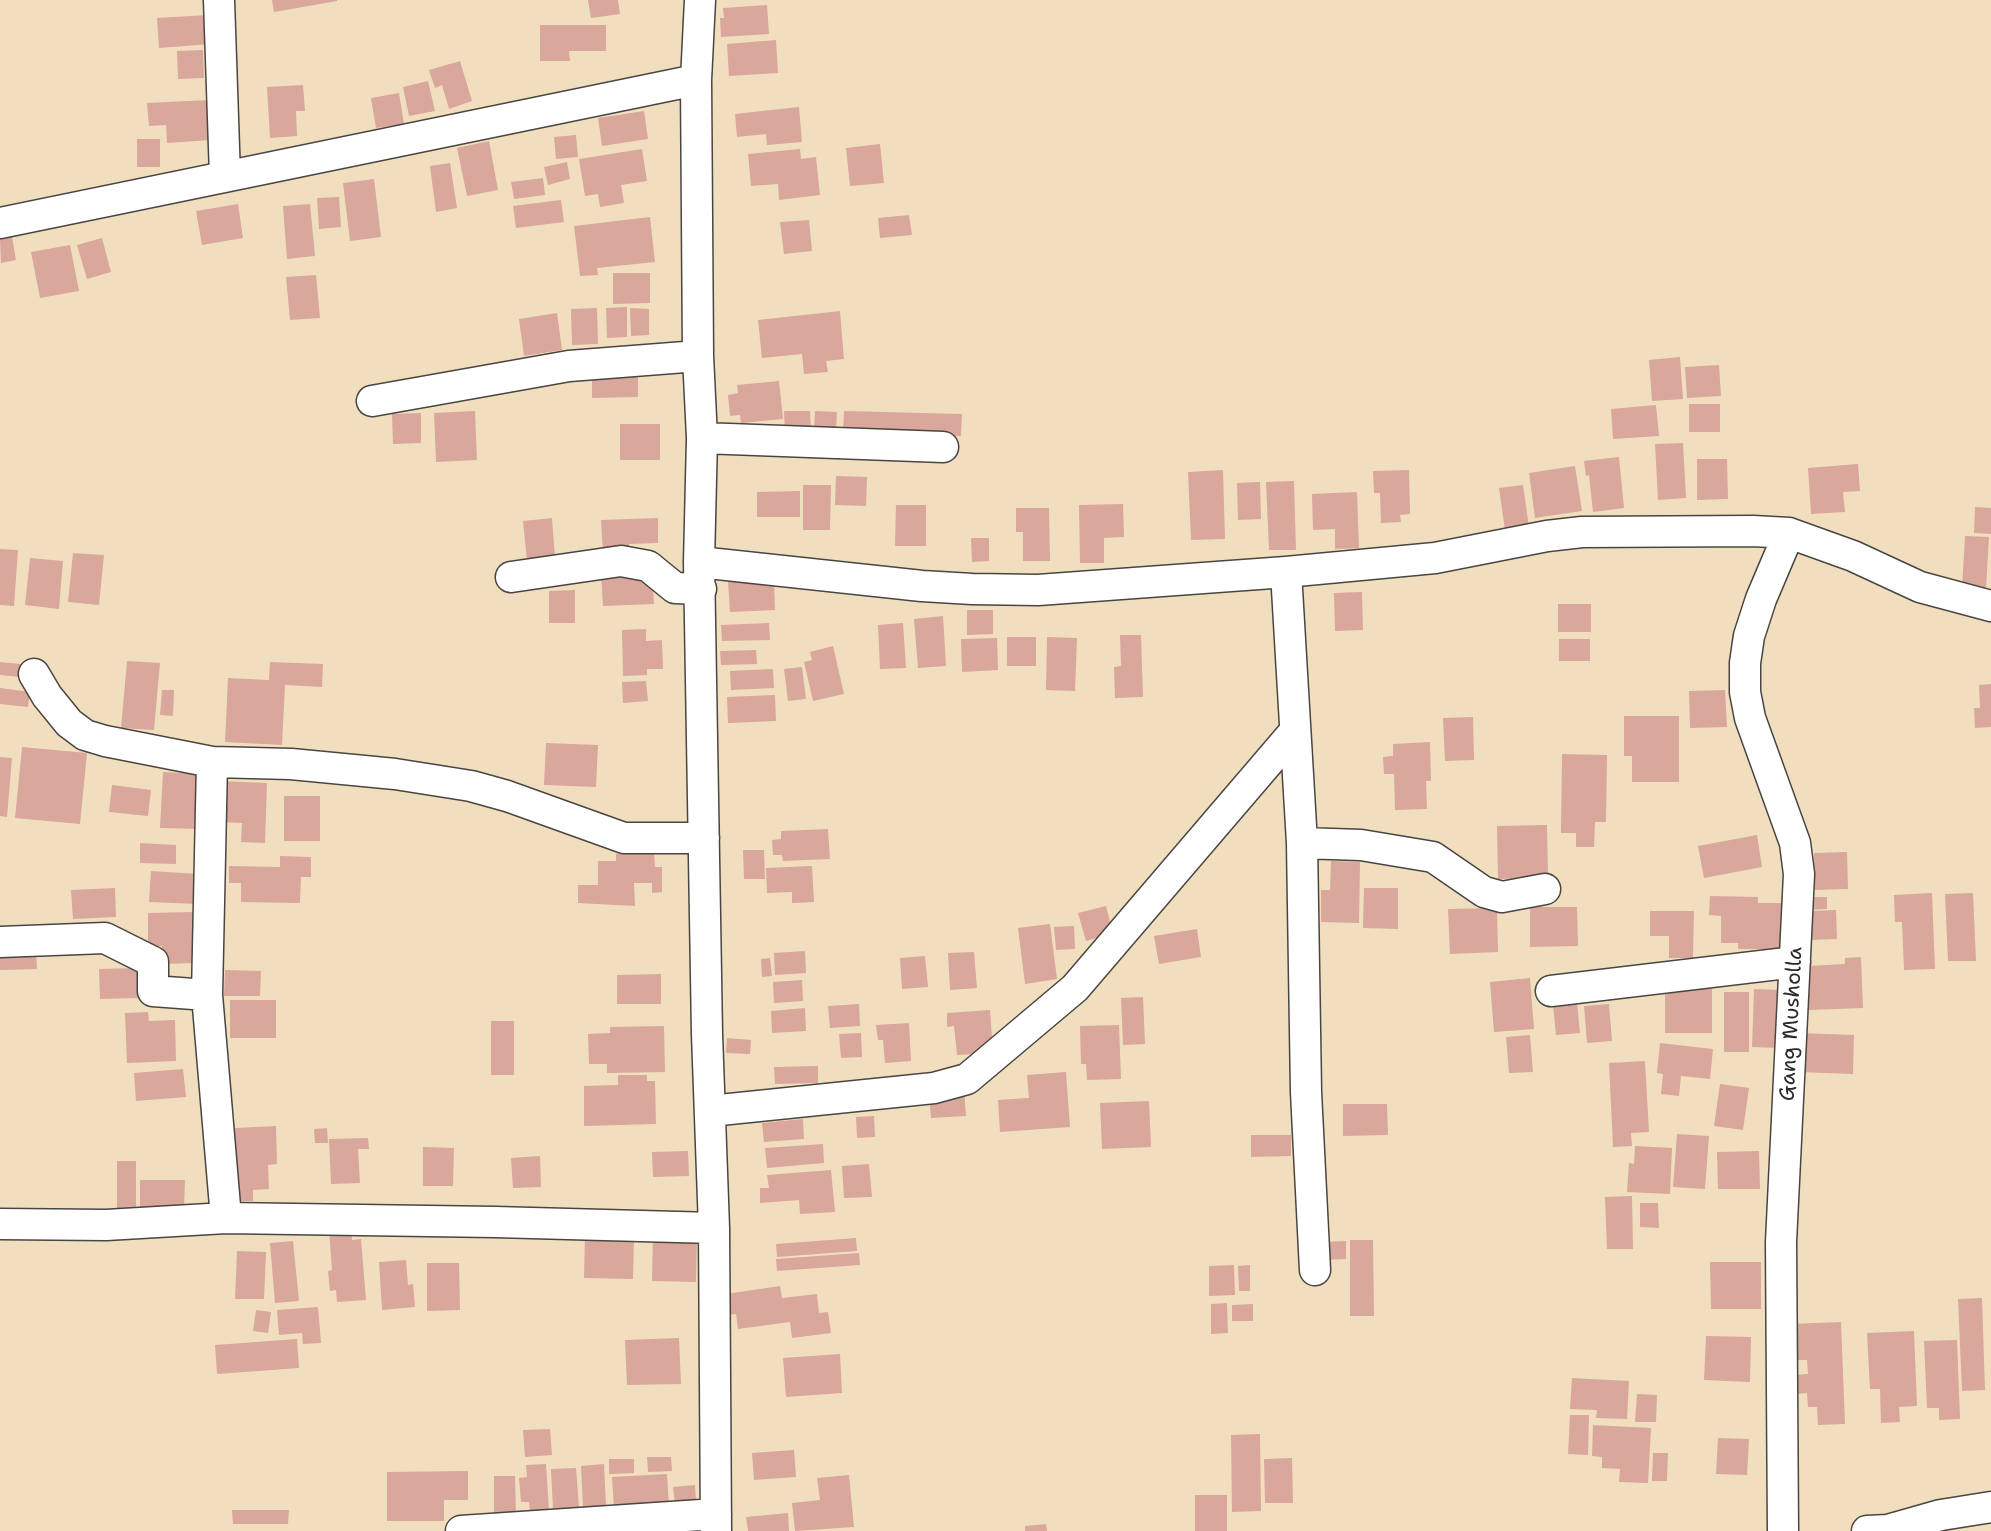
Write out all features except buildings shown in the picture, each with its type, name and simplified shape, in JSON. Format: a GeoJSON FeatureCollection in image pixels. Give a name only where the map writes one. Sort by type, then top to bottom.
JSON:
{"type":"FeatureCollection","features":[{"type":"Feature","properties":{"kind":"street"},"geometry":{"type":"LineString","coordinates":[[219,0],[225,177]]}},
{"type":"Feature","properties":{"kind":"street"},"geometry":{"type":"LineString","coordinates":[[461,1531],[716,1523],[707,1227],[710,1111],[700,575],[702,438],[698,356],[696,80],[700,0]]}},
{"type":"Feature","properties":{"kind":"street"},"geometry":{"type":"LineString","coordinates":[[0,223],[696,80]]}},
{"type":"Feature","properties":{"kind":"street"},"geometry":{"type":"LineString","coordinates":[[372,401],[569,366],[698,356]]}},
{"type":"Feature","properties":{"kind":"street"},"geometry":{"type":"LineString","coordinates":[[702,438],[943,447]]}},
{"type":"Feature","properties":{"kind":"street"},"geometry":{"type":"LineString","coordinates":[[511,577],[621,561],[648,566],[674,588],[700,575],[1038,590],[1435,558],[1547,536],[1695,531],[1789,533],[1853,556],[1920,587],[1991,606]]}},
{"type":"Feature","properties":{"kind":"street","name":"Gang Musholla"},"geometry":{"type":"LineString","coordinates":[[1783,1531],[1781,1242],[1799,874],[1795,843],[1750,718],[1745,663],[1749,636],[1761,599],[1789,533]]}},
{"type":"Feature","properties":{"kind":"street"},"geometry":{"type":"LineString","coordinates":[[1286,572],[1302,844],[1306,1091],[1315,1270]]}},
{"type":"Feature","properties":{"kind":"street"},"geometry":{"type":"LineString","coordinates":[[34,674],[47,696],[69,723],[85,735],[212,762],[291,764],[395,774],[471,786],[507,796],[624,838],[704,838]]}},
{"type":"Feature","properties":{"kind":"street"},"geometry":{"type":"LineString","coordinates":[[710,1111],[934,1088],[967,1079],[1076,988],[1295,731]]}},
{"type":"Feature","properties":{"kind":"street"},"geometry":{"type":"LineString","coordinates":[[212,762],[207,995],[226,1218]]}},
{"type":"Feature","properties":{"kind":"street"},"geometry":{"type":"LineString","coordinates":[[1302,844],[1361,845],[1433,857],[1484,892],[1502,897],[1545,889]]}},
{"type":"Feature","properties":{"kind":"street"},"geometry":{"type":"LineString","coordinates":[[0,942],[105,938],[153,962],[153,991],[207,995]]}},
{"type":"Feature","properties":{"kind":"street"},"geometry":{"type":"LineString","coordinates":[[1551,991],[1795,962]]}},
{"type":"Feature","properties":{"kind":"street"},"geometry":{"type":"LineString","coordinates":[[0,1224],[106,1225],[226,1218],[707,1227]]}},
{"type":"Feature","properties":{"kind":"street"},"geometry":{"type":"LineString","coordinates":[[1881,1531],[1991,1507]]}}]}
